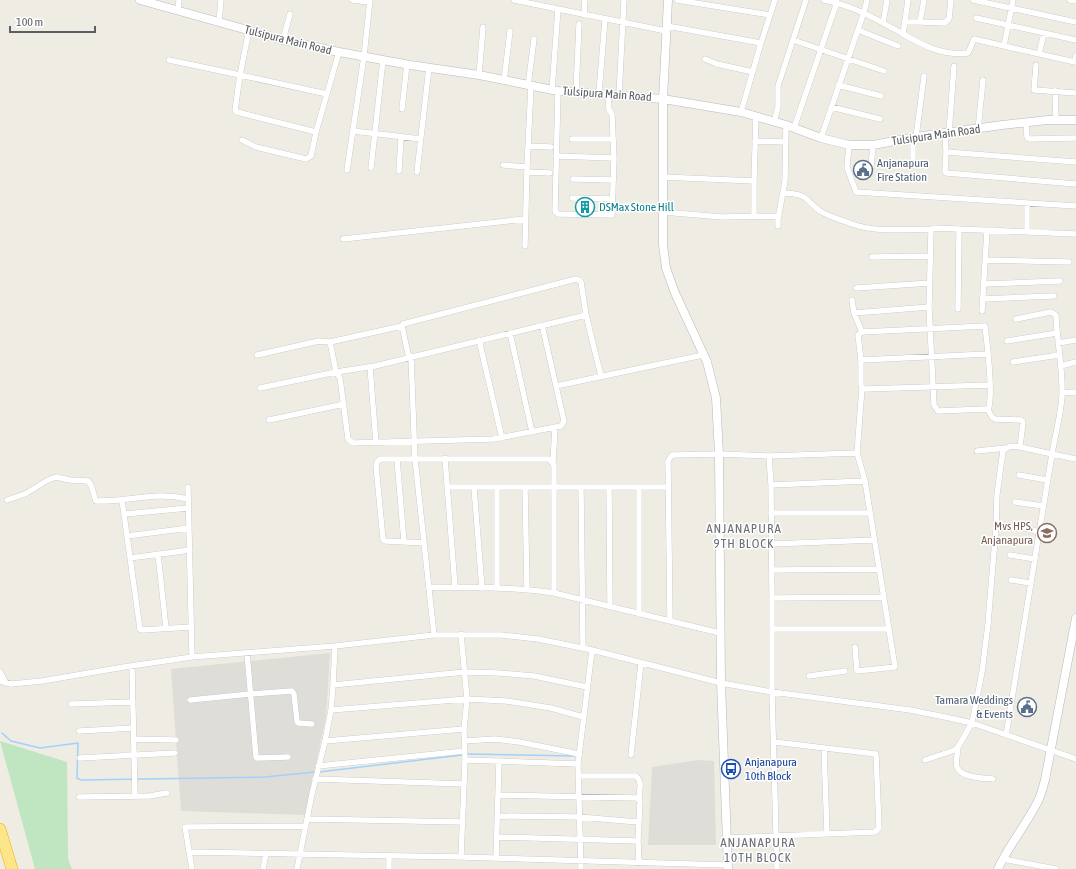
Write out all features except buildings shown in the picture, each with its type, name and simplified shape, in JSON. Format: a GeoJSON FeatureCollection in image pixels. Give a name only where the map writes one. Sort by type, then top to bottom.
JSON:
{"type":"FeatureCollection","features":[{"type":"Feature","properties":{"kind":"highway"},"geometry":{"type":"LineString","coordinates":[[0,830],[12,869]]}},
{"type":"Feature","properties":{"kind":"street","name":"Tulsipura Main Road"},"geometry":{"type":"LineString","coordinates":[[140,0],[283,40],[339,52],[479,75],[555,90],[664,99],[741,112],[786,125],[820,138],[849,145],[873,145],[915,137],[1026,123],[1076,120]]}},
{"type":"Feature","properties":{"kind":"street"},"geometry":{"type":"LineString","coordinates":[[178,10],[179,0]]}},
{"type":"Feature","properties":{"kind":"street"},"geometry":{"type":"LineString","coordinates":[[219,22],[221,0]]}},
{"type":"Feature","properties":{"kind":"street"},"geometry":{"type":"LineString","coordinates":[[347,170],[364,56],[370,1],[352,0]]}},
{"type":"Feature","properties":{"kind":"street"},"geometry":{"type":"LineString","coordinates":[[514,0],[605,19],[761,43]]}},
{"type":"Feature","properties":{"kind":"street"},"geometry":{"type":"LineString","coordinates":[[547,0],[547,7]]}},
{"type":"Feature","properties":{"kind":"street"},"geometry":{"type":"LineString","coordinates":[[584,15],[585,0]]}},
{"type":"Feature","properties":{"kind":"street"},"geometry":{"type":"LineString","coordinates":[[619,95],[624,0]]}},
{"type":"Feature","properties":{"kind":"street"},"geometry":{"type":"LineString","coordinates":[[189,852],[461,857],[727,867],[720,633],[719,454],[716,398],[707,362],[675,293],[666,268],[663,245],[664,99],[668,0]]}},
{"type":"Feature","properties":{"kind":"street"},"geometry":{"type":"LineString","coordinates":[[677,0],[770,15]]}},
{"type":"Feature","properties":{"kind":"street"},"geometry":{"type":"LineString","coordinates":[[741,112],[775,0]]}},
{"type":"Feature","properties":{"kind":"street"},"geometry":{"type":"LineString","coordinates":[[774,122],[778,107],[778,86],[806,0]]}},
{"type":"Feature","properties":{"kind":"street"},"geometry":{"type":"LineString","coordinates":[[824,0],[840,2],[864,12],[926,48],[945,52],[968,53],[974,39],[1039,54],[1076,60]]}},
{"type":"Feature","properties":{"kind":"street"},"geometry":{"type":"LineString","coordinates":[[820,138],[867,0]]}},
{"type":"Feature","properties":{"kind":"street"},"geometry":{"type":"LineString","coordinates":[[883,23],[887,0]]}},
{"type":"Feature","properties":{"kind":"street"},"geometry":{"type":"LineString","coordinates":[[902,34],[906,22],[908,0]]}},
{"type":"Feature","properties":{"kind":"street"},"geometry":{"type":"LineString","coordinates":[[920,22],[924,0]]}},
{"type":"Feature","properties":{"kind":"street"},"geometry":{"type":"LineString","coordinates":[[906,22],[947,22],[951,0]]}},
{"type":"Feature","properties":{"kind":"street"},"geometry":{"type":"LineString","coordinates":[[974,0],[1076,22]]}},
{"type":"Feature","properties":{"kind":"street"},"geometry":{"type":"LineString","coordinates":[[1004,46],[1013,0]]}},
{"type":"Feature","properties":{"kind":"street"},"geometry":{"type":"LineString","coordinates":[[1070,0],[1076,1]]}},
{"type":"Feature","properties":{"kind":"street"},"geometry":{"type":"LineString","coordinates":[[794,128],[820,49],[840,2]]}},
{"type":"Feature","properties":{"kind":"street"},"geometry":{"type":"LineString","coordinates":[[558,9],[555,90],[555,211],[557,213],[611,215],[614,158],[612,114],[609,110],[604,94],[605,19]]}},
{"type":"Feature","properties":{"kind":"street"},"geometry":{"type":"LineString","coordinates":[[283,40],[290,14]]}},
{"type":"Feature","properties":{"kind":"street"},"geometry":{"type":"LineString","coordinates":[[976,18],[1076,40]]}},
{"type":"Feature","properties":{"kind":"street"},"geometry":{"type":"LineString","coordinates":[[576,92],[580,24]]}},
{"type":"Feature","properties":{"kind":"street"},"geometry":{"type":"LineString","coordinates":[[479,75],[483,27]]}},
{"type":"Feature","properties":{"kind":"street"},"geometry":{"type":"LineString","coordinates":[[248,30],[235,110],[237,112],[316,132]]}},
{"type":"Feature","properties":{"kind":"street"},"geometry":{"type":"LineString","coordinates":[[858,30],[898,46]]}},
{"type":"Feature","properties":{"kind":"street"},"geometry":{"type":"LineString","coordinates":[[504,81],[510,31]]}},
{"type":"Feature","properties":{"kind":"street"},"geometry":{"type":"LineString","coordinates":[[1039,54],[1044,33]]}},
{"type":"Feature","properties":{"kind":"street"},"geometry":{"type":"LineString","coordinates":[[525,246],[530,86],[534,39]]}},
{"type":"Feature","properties":{"kind":"street"},"geometry":{"type":"LineString","coordinates":[[793,40],[884,71]]}},
{"type":"Feature","properties":{"kind":"street"},"geometry":{"type":"LineString","coordinates":[[242,140],[256,147],[306,159],[311,156],[326,94],[339,52]]}},
{"type":"Feature","properties":{"kind":"street"},"geometry":{"type":"LineString","coordinates":[[705,59],[717,64],[753,72]]}},
{"type":"Feature","properties":{"kind":"street"},"geometry":{"type":"LineString","coordinates":[[169,60],[326,94]]}},
{"type":"Feature","properties":{"kind":"street"},"geometry":{"type":"LineString","coordinates":[[371,168],[383,60]]}},
{"type":"Feature","properties":{"kind":"street"},"geometry":{"type":"LineString","coordinates":[[402,109],[407,64]]}},
{"type":"Feature","properties":{"kind":"street"},"geometry":{"type":"LineString","coordinates":[[1036,65],[1034,90],[1076,93]]}},
{"type":"Feature","properties":{"kind":"street"},"geometry":{"type":"LineString","coordinates":[[954,66],[947,133],[946,173],[1076,184]]}},
{"type":"Feature","properties":{"kind":"street"},"geometry":{"type":"LineString","coordinates":[[417,172],[429,67]]}},
{"type":"Feature","properties":{"kind":"street"},"geometry":{"type":"LineString","coordinates":[[913,158],[924,76]]}},
{"type":"Feature","properties":{"kind":"street"},"geometry":{"type":"LineString","coordinates":[[978,130],[983,80]]}},
{"type":"Feature","properties":{"kind":"street"},"geometry":{"type":"LineString","coordinates":[[838,85],[881,96]]}},
{"type":"Feature","properties":{"kind":"street"},"geometry":{"type":"LineString","coordinates":[[1055,91],[1056,120]]}},
{"type":"Feature","properties":{"kind":"street"},"geometry":{"type":"LineString","coordinates":[[831,107],[880,119]]}},
{"type":"Feature","properties":{"kind":"street"},"geometry":{"type":"LineString","coordinates":[[754,216],[756,116]]}},
{"type":"Feature","properties":{"kind":"street"},"geometry":{"type":"LineString","coordinates":[[1026,123],[1027,137],[1030,139],[1076,138]]}},
{"type":"Feature","properties":{"kind":"street"},"geometry":{"type":"LineString","coordinates":[[778,226],[785,181],[786,125]]}},
{"type":"Feature","properties":{"kind":"street"},"geometry":{"type":"LineString","coordinates":[[352,131],[375,135],[420,139]]}},
{"type":"Feature","properties":{"kind":"street"},"geometry":{"type":"LineString","coordinates":[[399,171],[401,137]]}},
{"type":"Feature","properties":{"kind":"street"},"geometry":{"type":"LineString","coordinates":[[572,139],[613,139]]}},
{"type":"Feature","properties":{"kind":"street"},"geometry":{"type":"LineString","coordinates":[[755,141],[785,142]]}},
{"type":"Feature","properties":{"kind":"street"},"geometry":{"type":"LineString","coordinates":[[849,145],[847,168],[856,192],[1076,206]]}},
{"type":"Feature","properties":{"kind":"street"},"geometry":{"type":"LineString","coordinates":[[872,167],[873,145]]}},
{"type":"Feature","properties":{"kind":"street"},"geometry":{"type":"LineString","coordinates":[[528,146],[551,147]]}},
{"type":"Feature","properties":{"kind":"street"},"geometry":{"type":"LineString","coordinates":[[946,152],[1076,162]]}},
{"type":"Feature","properties":{"kind":"street"},"geometry":{"type":"LineString","coordinates":[[556,156],[614,158]]}},
{"type":"Feature","properties":{"kind":"street"},"geometry":{"type":"LineString","coordinates":[[503,165],[550,173]]}},
{"type":"Feature","properties":{"kind":"street"},"geometry":{"type":"LineString","coordinates":[[663,177],[754,181]]}},
{"type":"Feature","properties":{"kind":"street"},"geometry":{"type":"LineString","coordinates":[[573,179],[612,180]]}},
{"type":"Feature","properties":{"kind":"street"},"geometry":{"type":"LineString","coordinates":[[783,193],[801,195],[821,212],[862,227],[877,229],[932,228],[1076,234]]}},
{"type":"Feature","properties":{"kind":"street"},"geometry":{"type":"LineString","coordinates":[[572,198],[612,199]]}},
{"type":"Feature","properties":{"kind":"street"},"geometry":{"type":"LineString","coordinates":[[1026,232],[1027,203]]}},
{"type":"Feature","properties":{"kind":"street"},"geometry":{"type":"LineString","coordinates":[[663,212],[722,217],[779,216]]}},
{"type":"Feature","properties":{"kind":"street"},"geometry":{"type":"LineString","coordinates":[[343,239],[525,219]]}},
{"type":"Feature","properties":{"kind":"street"},"geometry":{"type":"LineString","coordinates":[[932,228],[930,256],[930,329],[934,405],[938,410],[988,410]]}},
{"type":"Feature","properties":{"kind":"street"},"geometry":{"type":"LineString","coordinates":[[958,309],[959,229]]}},
{"type":"Feature","properties":{"kind":"street"},"geometry":{"type":"LineString","coordinates":[[982,311],[987,230]]}},
{"type":"Feature","properties":{"kind":"street"},"geometry":{"type":"LineString","coordinates":[[872,257],[930,256]]}},
{"type":"Feature","properties":{"kind":"street"},"geometry":{"type":"LineString","coordinates":[[986,260],[1068,262]]}},
{"type":"Feature","properties":{"kind":"street"},"geometry":{"type":"LineString","coordinates":[[257,355],[319,341],[330,342],[402,326],[406,322],[576,279],[580,282],[586,315],[601,376]]}},
{"type":"Feature","properties":{"kind":"street"},"geometry":{"type":"LineString","coordinates":[[984,284],[1060,282]]}},
{"type":"Feature","properties":{"kind":"street"},"geometry":{"type":"LineString","coordinates":[[856,288],[930,283]]}},
{"type":"Feature","properties":{"kind":"street"},"geometry":{"type":"LineString","coordinates":[[983,299],[1054,296]]}},
{"type":"Feature","properties":{"kind":"street"},"geometry":{"type":"LineString","coordinates":[[852,300],[854,313],[862,332]]}},
{"type":"Feature","properties":{"kind":"street"},"geometry":{"type":"LineString","coordinates":[[854,313],[930,306]]}},
{"type":"Feature","properties":{"kind":"street"},"geometry":{"type":"LineString","coordinates":[[1006,735],[1047,480],[1061,408],[1062,392],[1056,315],[1051,312],[1016,319]]}},
{"type":"Feature","properties":{"kind":"street"},"geometry":{"type":"LineString","coordinates":[[260,388],[336,372],[370,367],[586,315]]}},
{"type":"Feature","properties":{"kind":"street"},"geometry":{"type":"LineString","coordinates":[[402,326],[408,354],[411,356],[415,459],[434,635]]}},
{"type":"Feature","properties":{"kind":"street"},"geometry":{"type":"LineString","coordinates":[[330,342],[336,372],[340,378],[348,439],[350,442],[415,442],[502,438],[555,428],[561,426],[564,421],[542,326]]}},
{"type":"Feature","properties":{"kind":"street"},"geometry":{"type":"LineString","coordinates":[[855,646],[857,672],[894,667],[870,513],[858,453],[862,388],[858,335],[862,332],[985,326],[990,385],[990,402],[988,410],[995,420],[1022,420],[1024,422],[1020,447]]}},
{"type":"Feature","properties":{"kind":"street"},"geometry":{"type":"LineString","coordinates":[[510,333],[532,432]]}},
{"type":"Feature","properties":{"kind":"street"},"geometry":{"type":"LineString","coordinates":[[1007,341],[1057,333]]}},
{"type":"Feature","properties":{"kind":"street"},"geometry":{"type":"LineString","coordinates":[[479,340],[502,438]]}},
{"type":"Feature","properties":{"kind":"street"},"geometry":{"type":"LineString","coordinates":[[1058,344],[1076,340]]}},
{"type":"Feature","properties":{"kind":"street"},"geometry":{"type":"LineString","coordinates":[[861,360],[988,354]]}},
{"type":"Feature","properties":{"kind":"street"},"geometry":{"type":"LineString","coordinates":[[556,386],[703,355]]}},
{"type":"Feature","properties":{"kind":"street"},"geometry":{"type":"LineString","coordinates":[[1013,362],[1059,355]]}},
{"type":"Feature","properties":{"kind":"street"},"geometry":{"type":"LineString","coordinates":[[1060,366],[1076,362]]}},
{"type":"Feature","properties":{"kind":"street"},"geometry":{"type":"LineString","coordinates":[[370,367],[376,443]]}},
{"type":"Feature","properties":{"kind":"street"},"geometry":{"type":"LineString","coordinates":[[862,388],[990,385]]}},
{"type":"Feature","properties":{"kind":"street"},"geometry":{"type":"LineString","coordinates":[[1062,392],[1076,392]]}},
{"type":"Feature","properties":{"kind":"street"},"geometry":{"type":"LineString","coordinates":[[269,420],[344,404]]}},
{"type":"Feature","properties":{"kind":"street"},"geometry":{"type":"LineString","coordinates":[[554,593],[553,462],[555,428]]}},
{"type":"Feature","properties":{"kind":"street"},"geometry":{"type":"LineString","coordinates":[[977,452],[1011,446],[1076,459]]}},
{"type":"Feature","properties":{"kind":"street"},"geometry":{"type":"LineString","coordinates":[[925,760],[955,750],[972,724],[982,672],[988,624],[996,529],[997,494],[1003,451],[1006,448]]}},
{"type":"Feature","properties":{"kind":"street"},"geometry":{"type":"LineString","coordinates":[[670,621],[668,461],[672,455],[719,454],[769,456],[858,453]]}},
{"type":"Feature","properties":{"kind":"street"},"geometry":{"type":"LineString","coordinates":[[769,456],[772,544],[772,692],[777,869]]}},
{"type":"Feature","properties":{"kind":"street"},"geometry":{"type":"LineString","coordinates":[[445,458],[455,587]]}},
{"type":"Feature","properties":{"kind":"street"},"geometry":{"type":"LineString","coordinates":[[424,543],[385,541],[383,539],[376,466],[380,459],[549,458],[553,462]]}},
{"type":"Feature","properties":{"kind":"street"},"geometry":{"type":"LineString","coordinates":[[397,459],[404,542]]}},
{"type":"Feature","properties":{"kind":"street"},"geometry":{"type":"LineString","coordinates":[[1019,475],[1047,480]]}},
{"type":"Feature","properties":{"kind":"street"},"geometry":{"type":"LineString","coordinates":[[7,500],[25,494],[48,480],[56,477],[70,480],[88,481],[92,485],[96,501],[122,500],[157,495],[177,496],[188,499]]}},
{"type":"Feature","properties":{"kind":"street"},"geometry":{"type":"LineString","coordinates":[[771,485],[864,481]]}},
{"type":"Feature","properties":{"kind":"street"},"geometry":{"type":"LineString","coordinates":[[188,486],[192,658]]}},
{"type":"Feature","properties":{"kind":"street"},"geometry":{"type":"LineString","coordinates":[[447,487],[668,487]]}},
{"type":"Feature","properties":{"kind":"street"},"geometry":{"type":"LineString","coordinates":[[525,487],[527,589]]}},
{"type":"Feature","properties":{"kind":"street"},"geometry":{"type":"LineString","coordinates":[[609,487],[610,607]]}},
{"type":"Feature","properties":{"kind":"street"},"geometry":{"type":"LineString","coordinates":[[639,487],[639,614]]}},
{"type":"Feature","properties":{"kind":"street"},"geometry":{"type":"LineString","coordinates":[[474,488],[482,588]]}},
{"type":"Feature","properties":{"kind":"street"},"geometry":{"type":"LineString","coordinates":[[497,488],[497,588]]}},
{"type":"Feature","properties":{"kind":"street"},"geometry":{"type":"LineString","coordinates":[[581,488],[583,648]]}},
{"type":"Feature","properties":{"kind":"street"},"geometry":{"type":"LineString","coordinates":[[122,500],[140,629],[192,627]]}},
{"type":"Feature","properties":{"kind":"street"},"geometry":{"type":"LineString","coordinates":[[1015,502],[1043,506]]}},
{"type":"Feature","properties":{"kind":"street"},"geometry":{"type":"LineString","coordinates":[[125,514],[188,508]]}},
{"type":"Feature","properties":{"kind":"street"},"geometry":{"type":"LineString","coordinates":[[771,513],[870,513]]}},
{"type":"Feature","properties":{"kind":"street"},"geometry":{"type":"LineString","coordinates":[[1015,525],[1039,532]]}},
{"type":"Feature","properties":{"kind":"street"},"geometry":{"type":"LineString","coordinates":[[127,536],[189,528]]}},
{"type":"Feature","properties":{"kind":"street"},"geometry":{"type":"LineString","coordinates":[[772,544],[874,540]]}},
{"type":"Feature","properties":{"kind":"street"},"geometry":{"type":"LineString","coordinates":[[130,558],[190,550]]}},
{"type":"Feature","properties":{"kind":"street"},"geometry":{"type":"LineString","coordinates":[[158,554],[166,628]]}},
{"type":"Feature","properties":{"kind":"street"},"geometry":{"type":"LineString","coordinates":[[1010,555],[1034,559]]}},
{"type":"Feature","properties":{"kind":"street"},"geometry":{"type":"LineString","coordinates":[[772,570],[878,569]]}},
{"type":"Feature","properties":{"kind":"street"},"geometry":{"type":"LineString","coordinates":[[1010,580],[1031,583]]}},
{"type":"Feature","properties":{"kind":"street"},"geometry":{"type":"LineString","coordinates":[[429,587],[527,589],[554,593],[720,633]]}},
{"type":"Feature","properties":{"kind":"street"},"geometry":{"type":"LineString","coordinates":[[772,598],[883,597]]}},
{"type":"Feature","properties":{"kind":"street"},"geometry":{"type":"LineString","coordinates":[[998,869],[1002,859],[1039,800],[1045,780],[1076,618]]}},
{"type":"Feature","properties":{"kind":"street"},"geometry":{"type":"LineString","coordinates":[[772,629],[888,629]]}},
{"type":"Feature","properties":{"kind":"street"},"geometry":{"type":"LineString","coordinates":[[461,634],[467,699],[464,729],[465,760],[461,857]]}},
{"type":"Feature","properties":{"kind":"street"},"geometry":{"type":"LineString","coordinates":[[0,672],[3,682],[11,684],[42,681],[192,658],[335,646],[434,635],[501,635],[538,639],[583,648],[721,683],[772,692],[910,710],[945,717],[972,724],[1076,759]]}},
{"type":"Feature","properties":{"kind":"street"},"geometry":{"type":"LineString","coordinates":[[297,869],[315,779],[331,710],[334,685],[335,646]]}},
{"type":"Feature","properties":{"kind":"street"},"geometry":{"type":"LineString","coordinates":[[581,869],[578,764],[592,650]]}},
{"type":"Feature","properties":{"kind":"street"},"geometry":{"type":"LineString","coordinates":[[247,653],[256,757],[288,757]]}},
{"type":"Feature","properties":{"kind":"street"},"geometry":{"type":"LineString","coordinates":[[631,755],[642,663]]}},
{"type":"Feature","properties":{"kind":"street"},"geometry":{"type":"LineString","coordinates":[[132,666],[135,796]]}},
{"type":"Feature","properties":{"kind":"street"},"geometry":{"type":"LineString","coordinates":[[809,676],[845,671]]}},
{"type":"Feature","properties":{"kind":"street"},"geometry":{"type":"LineString","coordinates":[[334,685],[465,672],[498,672],[534,676],[587,687]]}},
{"type":"Feature","properties":{"kind":"street"},"geometry":{"type":"LineString","coordinates":[[190,700],[250,694],[292,692],[294,694],[298,723],[312,724]]}},
{"type":"Feature","properties":{"kind":"street"},"geometry":{"type":"LineString","coordinates":[[331,710],[467,699],[506,701],[544,706],[583,717]]}},
{"type":"Feature","properties":{"kind":"street"},"geometry":{"type":"LineString","coordinates":[[71,704],[133,702]]}},
{"type":"Feature","properties":{"kind":"street"},"geometry":{"type":"LineString","coordinates":[[79,731],[133,728]]}},
{"type":"Feature","properties":{"kind":"street"},"geometry":{"type":"LineString","coordinates":[[325,741],[464,729]]}},
{"type":"Feature","properties":{"kind":"street"},"geometry":{"type":"LineString","coordinates":[[134,739],[176,740]]}},
{"type":"Feature","properties":{"kind":"street"},"geometry":{"type":"LineString","coordinates":[[464,741],[495,739],[519,742],[579,754]]}},
{"type":"Feature","properties":{"kind":"street"},"geometry":{"type":"LineString","coordinates":[[726,838],[875,832],[879,828],[876,754],[774,742]]}},
{"type":"Feature","properties":{"kind":"street"},"geometry":{"type":"LineString","coordinates":[[958,747],[957,767],[960,772],[973,777],[993,779]]}},
{"type":"Feature","properties":{"kind":"street"},"geometry":{"type":"LineString","coordinates":[[824,748],[827,834]]}},
{"type":"Feature","properties":{"kind":"street"},"geometry":{"type":"LineString","coordinates":[[318,766],[465,751]]}},
{"type":"Feature","properties":{"kind":"street"},"geometry":{"type":"LineString","coordinates":[[80,758],[175,754]]}},
{"type":"Feature","properties":{"kind":"street"},"geometry":{"type":"LineString","coordinates":[[465,760],[578,764]]}},
{"type":"Feature","properties":{"kind":"street"},"geometry":{"type":"LineString","coordinates":[[496,858],[499,761]]}},
{"type":"Feature","properties":{"kind":"street"},"geometry":{"type":"LineString","coordinates":[[578,776],[636,776],[640,780],[638,799],[640,801],[638,822],[639,863]]}},
{"type":"Feature","properties":{"kind":"street"},"geometry":{"type":"LineString","coordinates":[[315,779],[464,784]]}},
{"type":"Feature","properties":{"kind":"street"},"geometry":{"type":"LineString","coordinates":[[79,797],[149,796],[167,793]]}},
{"type":"Feature","properties":{"kind":"street"},"geometry":{"type":"LineString","coordinates":[[498,795],[638,799]]}},
{"type":"Feature","properties":{"kind":"street"},"geometry":{"type":"LineString","coordinates":[[498,816],[579,817],[638,822]]}},
{"type":"Feature","properties":{"kind":"street"},"geometry":{"type":"LineString","coordinates":[[308,819],[462,822]]}},
{"type":"Feature","properties":{"kind":"street"},"geometry":{"type":"LineString","coordinates":[[192,869],[184,829],[187,827],[306,826]]}},
{"type":"Feature","properties":{"kind":"street"},"geometry":{"type":"LineString","coordinates":[[496,837],[638,841]]}},
{"type":"Feature","properties":{"kind":"street"},"geometry":{"type":"LineString","coordinates":[[263,869],[266,853]]}},
{"type":"Feature","properties":{"kind":"street"},"geometry":{"type":"LineString","coordinates":[[389,856],[389,869]]}},
{"type":"Feature","properties":{"kind":"street"},"geometry":{"type":"LineString","coordinates":[[1002,859],[1056,869]]}},
{"type":"Feature","properties":{"kind":"shaded area"},"geometry":{"type":"Polygon","coordinates":[[[330,653],[326,717],[305,815],[181,811],[171,669],[330,653]]]}},
{"type":"Feature","properties":{"kind":"shaded area"},"geometry":{"type":"Polygon","coordinates":[[[699,760],[714,761],[716,845],[648,845],[652,767],[699,760]]]}},
{"type":"Feature","properties":{"kind":"green space"},"geometry":{"type":"Polygon","coordinates":[[[0,741],[67,762],[68,859],[72,869],[35,869],[0,741]]]}},
{"type":"Feature","properties":{"kind":"waterway"},"geometry":{"type":"LineString","coordinates":[[2,733],[11,741],[40,748],[78,743],[77,778],[81,780],[265,777],[315,772]]}},
{"type":"Feature","properties":{"kind":"waterway"},"geometry":{"type":"LineString","coordinates":[[466,754],[574,756]]}},
{"type":"Feature","properties":{"kind":"waterway"},"geometry":{"type":"LineString","coordinates":[[319,772],[462,755]]}},
{"type":"Feature","properties":{"kind":"place","name":"Anjanapura Fire Station"},"geometry":{"type":"Point","coordinates":[863,170]}},
{"type":"Feature","properties":{"kind":"place","name":"DSMax Stone Hill"},"geometry":{"type":"Point","coordinates":[585,207]}},
{"type":"Feature","properties":{"kind":"place","name":"Mvs HPS, Anjanapura"},"geometry":{"type":"Point","coordinates":[1047,533]}},
{"type":"Feature","properties":{"kind":"place","name":"Tamara Weddings & Events"},"geometry":{"type":"Point","coordinates":[1027,707]}},
{"type":"Feature","properties":{"kind":"place","name":"Anjanapura 10th Block"},"geometry":{"type":"Point","coordinates":[731,769]}},
{"type":"Feature","properties":{"kind":"district","name":"ANJANAPURA 9TH BLOCK"},"geometry":{"type":"Point","coordinates":[744,536]}},
{"type":"Feature","properties":{"kind":"district","name":"ANJANAPURA 10TH BLOCK"},"geometry":{"type":"Point","coordinates":[758,850]}}]}
